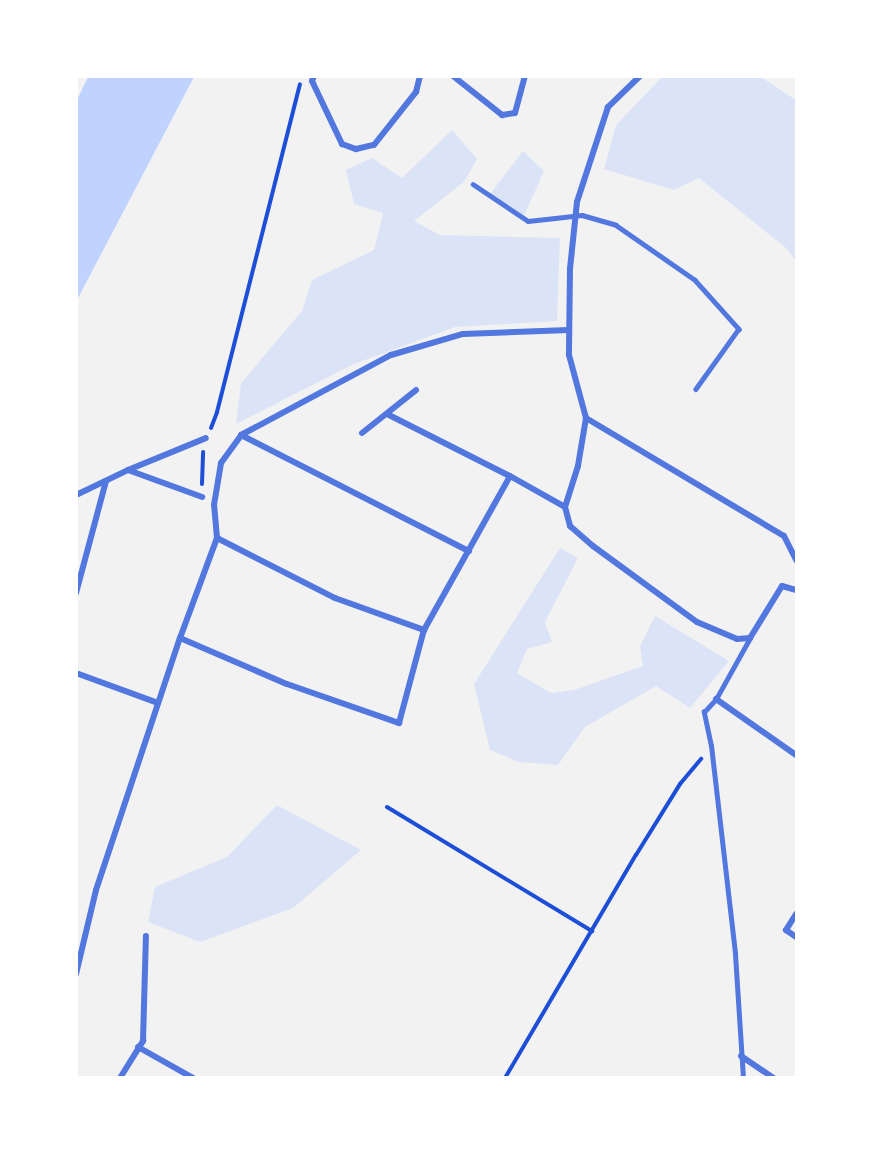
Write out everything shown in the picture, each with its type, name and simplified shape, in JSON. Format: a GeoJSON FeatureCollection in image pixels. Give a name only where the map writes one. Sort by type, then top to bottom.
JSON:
{"type":"FeatureCollection","features":[{"type":"Feature","properties":{"kind":"street"},"geometry":{"type":"LineString","coordinates":[[314,76],[312,81],[342,144],[356,148],[374,145],[416,92],[420,76]]}},
{"type":"Feature","properties":{"kind":"street"},"geometry":{"type":"LineString","coordinates":[[453,76],[502,115],[514,113],[525,76]]}},
{"type":"Feature","properties":{"kind":"street"},"geometry":{"type":"LineString","coordinates":[[638,77],[608,107],[577,202],[570,269],[569,355],[586,418],[578,466],[565,507],[570,526],[593,546],[697,621],[737,639],[750,638],[782,586],[796,590]]}},
{"type":"Feature","properties":{"kind":"street"},"geometry":{"type":"LineString","coordinates":[[76,974],[96,890],[180,638],[217,538],[214,505],[221,463],[241,435],[391,355],[463,334],[569,330]]}},
{"type":"Feature","properties":{"kind":"street"},"geometry":{"type":"LineString","coordinates":[[362,433],[416,390]]}},
{"type":"Feature","properties":{"kind":"street"},"geometry":{"type":"LineString","coordinates":[[387,414],[510,476],[565,507]]}},
{"type":"Feature","properties":{"kind":"street"},"geometry":{"type":"LineString","coordinates":[[586,418],[784,536],[796,560]]}},
{"type":"Feature","properties":{"kind":"street"},"geometry":{"type":"LineString","coordinates":[[241,435],[469,551]]}},
{"type":"Feature","properties":{"kind":"street"},"geometry":{"type":"LineString","coordinates":[[76,495],[128,470],[206,438]]}},
{"type":"Feature","properties":{"kind":"street"},"geometry":{"type":"LineString","coordinates":[[128,470],[202,497]]}},
{"type":"Feature","properties":{"kind":"street"},"geometry":{"type":"LineString","coordinates":[[180,638],[287,684],[399,723],[424,630],[510,476]]}},
{"type":"Feature","properties":{"kind":"street"},"geometry":{"type":"LineString","coordinates":[[76,593],[106,481]]}},
{"type":"Feature","properties":{"kind":"street"},"geometry":{"type":"LineString","coordinates":[[217,538],[335,598],[424,630]]}},
{"type":"Feature","properties":{"kind":"street"},"geometry":{"type":"LineString","coordinates":[[76,673],[158,703]]}},
{"type":"Feature","properties":{"kind":"street"},"geometry":{"type":"LineString","coordinates":[[716,699],[796,755]]}},
{"type":"Feature","properties":{"kind":"street"},"geometry":{"type":"LineString","coordinates":[[796,914],[786,930],[796,937]]}},
{"type":"Feature","properties":{"kind":"street"},"geometry":{"type":"LineString","coordinates":[[120,1077],[143,1041],[146,936]]}},
{"type":"Feature","properties":{"kind":"street"},"geometry":{"type":"LineString","coordinates":[[138,1047],[193,1077]]}},
{"type":"Feature","properties":{"kind":"street"},"geometry":{"type":"LineString","coordinates":[[741,1056],[774,1077]]}},
{"type":"Feature","properties":{"kind":"lane"},"geometry":{"type":"LineString","coordinates":[[473,184],[528,221],[582,215],[616,225],[695,280],[739,329],[696,389]]}},
{"type":"Feature","properties":{"kind":"lane"},"geometry":{"type":"LineString","coordinates":[[743,1077],[735,953],[711,746],[704,712],[716,699],[750,638]]}},
{"type":"Feature","properties":{"kind":"path"},"geometry":{"type":"LineString","coordinates":[[202,497],[203,452],[206,438],[217,412],[302,76]]}},
{"type":"Feature","properties":{"kind":"path"},"geometry":{"type":"LineString","coordinates":[[505,1077],[680,784],[711,746]]}},
{"type":"Feature","properties":{"kind":"path"},"geometry":{"type":"LineString","coordinates":[[387,807],[592,931]]}},
{"type":"Feature","properties":{"kind":"shaded area"},"geometry":{"type":"Polygon","coordinates":[[[663,76],[761,77],[796,100],[796,261],[786,248],[699,178],[674,190],[604,169],[616,125],[663,76]]]}},
{"type":"Feature","properties":{"kind":"shaded area"},"geometry":{"type":"Polygon","coordinates":[[[452,130],[477,159],[464,182],[414,221],[440,235],[560,238],[557,321],[455,327],[354,364],[236,424],[241,383],[302,311],[312,280],[374,250],[383,213],[354,204],[346,170],[372,158],[402,178],[452,130]]]}},
{"type":"Feature","properties":{"kind":"shaded area"},"geometry":{"type":"Polygon","coordinates":[[[523,151],[544,171],[524,216],[490,194],[523,151]]]}},
{"type":"Feature","properties":{"kind":"shaded area"},"geometry":{"type":"Polygon","coordinates":[[[560,548],[578,558],[545,622],[552,642],[527,649],[517,673],[551,693],[574,690],[643,666],[640,646],[655,616],[729,661],[690,708],[656,686],[585,727],[558,765],[519,762],[490,750],[474,684],[560,548]]]}},
{"type":"Feature","properties":{"kind":"shaded area"},"geometry":{"type":"Polygon","coordinates":[[[277,805],[361,850],[293,908],[200,942],[148,922],[155,887],[227,857],[277,805]]]}},
{"type":"Feature","properties":{"kind":"water"},"geometry":{"type":"Polygon","coordinates":[[[88,77],[194,77],[77,300],[77,100],[88,77]]]}}]}
